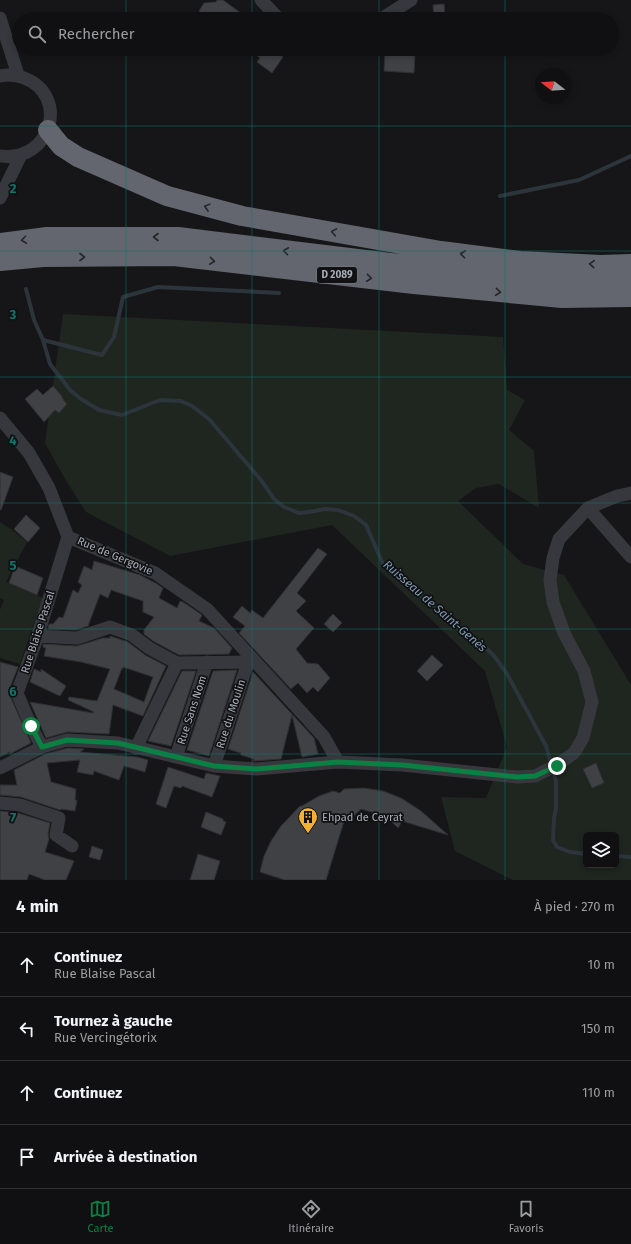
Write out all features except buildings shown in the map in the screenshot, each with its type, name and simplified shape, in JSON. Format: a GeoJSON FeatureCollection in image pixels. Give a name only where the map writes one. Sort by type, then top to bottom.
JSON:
{"type":"FeatureCollection","features":[{"type":"Feature","properties":{"kind":"highway"},"geometry":{"type":"LineString","coordinates":[[48,130],[61,146],[78,157],[167,196],[242,216],[442,251],[520,261],[601,265],[631,264]]}},
{"type":"Feature","properties":{"kind":"highway","name":"D 2089"},"geometry":{"type":"LineString","coordinates":[[0,244],[47,237],[178,238],[407,265],[564,280],[631,279]]}},
{"type":"Feature","properties":{"kind":"highway","name":"D 2089"},"geometry":{"type":"LineString","coordinates":[[0,261],[43,257],[174,256],[414,284],[562,298],[631,297]]}},
{"type":"Feature","properties":{"kind":"street"},"geometry":{"type":"LineString","coordinates":[[261,0],[272,12]]}},
{"type":"Feature","properties":{"kind":"street"},"geometry":{"type":"LineString","coordinates":[[392,12],[411,0]]}},
{"type":"Feature","properties":{"kind":"street"},"geometry":{"type":"LineString","coordinates":[[0,18],[18,76]]}},
{"type":"Feature","properties":{"kind":"street"},"geometry":{"type":"LineString","coordinates":[[0,76],[18,76],[28,79],[38,86],[45,95],[49,106],[50,118],[48,130],[42,141],[32,150],[21,155],[11,157],[0,156]]}},
{"type":"Feature","properties":{"kind":"street"},"geometry":{"type":"LineString","coordinates":[[0,198],[21,155]]}},
{"type":"Feature","properties":{"kind":"street","name":"Rue de Gergovie"},"geometry":{"type":"LineString","coordinates":[[0,418],[29,453],[46,482],[68,537],[155,573],[207,609],[251,662],[324,737],[338,762]]}},
{"type":"Feature","properties":{"kind":"street"},"geometry":{"type":"LineString","coordinates":[[0,768],[42,747],[67,740],[118,743],[214,766],[257,769],[338,762],[402,765],[517,777],[535,776],[557,766],[574,753],[584,738],[592,702],[584,672],[564,633],[553,602],[550,580],[553,558],[559,539],[588,508],[617,496],[631,493]]}},
{"type":"Feature","properties":{"kind":"street"},"geometry":{"type":"LineString","coordinates":[[588,508],[631,557]]}},
{"type":"Feature","properties":{"kind":"street","name":"Rue Blaise Pascal"},"geometry":{"type":"LineString","coordinates":[[42,747],[17,693],[38,636],[68,537]]}},
{"type":"Feature","properties":{"kind":"street"},"geometry":{"type":"LineString","coordinates":[[38,636],[77,638],[110,627],[132,635],[149,648],[177,663],[251,662]]}},
{"type":"Feature","properties":{"kind":"street","name":"Rue Sans Nom"},"geometry":{"type":"LineString","coordinates":[[176,757],[207,662]]}},
{"type":"Feature","properties":{"kind":"street","name":"Rue du Moulin"},"geometry":{"type":"LineString","coordinates":[[214,766],[251,662]]}},
{"type":"Feature","properties":{"kind":"street"},"geometry":{"type":"LineString","coordinates":[[136,748],[177,663]]}},
{"type":"Feature","properties":{"kind":"street"},"geometry":{"type":"LineString","coordinates":[[0,802],[20,805],[59,818],[56,835],[72,846]]}},
{"type":"Feature","properties":{"kind":"shaded area"},"geometry":{"type":"Polygon","coordinates":[[[63,314],[503,337],[507,390],[525,400],[509,430],[534,451],[539,508],[499,484],[476,488],[458,501],[523,564],[564,575],[631,685],[631,880],[513,880],[455,851],[441,797],[486,798],[507,747],[485,671],[332,525],[170,556],[86,512],[45,443],[63,314]]]}},
{"type":"Feature","properties":{"kind":"shaded area"},"geometry":{"type":"Polygon","coordinates":[[[0,522],[27,542],[6,582],[43,598],[20,664],[0,658],[0,610],[4,600],[0,598],[0,522]]]}},
{"type":"Feature","properties":{"kind":"waterway"},"geometry":{"type":"LineString","coordinates":[[500,196],[579,180],[631,156]]}},
{"type":"Feature","properties":{"kind":"waterway"},"geometry":{"type":"LineString","coordinates":[[43,340],[102,355],[114,337],[123,297],[158,287],[279,293]]}},
{"type":"Feature","properties":{"kind":"waterway","name":"Ruisseau de Saint-Genès"},"geometry":{"type":"LineString","coordinates":[[26,289],[34,320],[43,340],[50,364],[70,390],[81,399],[99,410],[122,415],[160,400],[181,401],[192,406],[209,419],[261,480],[274,499],[284,507],[299,513],[325,509],[338,510],[354,516],[366,525],[383,564],[446,617],[483,645],[495,657],[507,674],[546,746],[556,781],[556,809],[553,840],[557,847],[570,852],[583,854]]}},
{"type":"Feature","properties":{"kind":"waterway","name":"Ruisseau de Saint-Genès"},"geometry":{"type":"LineString","coordinates":[[619,856],[631,857]]}},
{"type":"Feature","properties":{"kind":"place","name":"Ehpad de Ceyrat"},"geometry":{"type":"Point","coordinates":[308,834]}},
{"type":"Feature","properties":{"kind":"route"},"geometry":{"type":"LineString","coordinates":[[31,726],[42,747],[67,740],[118,743],[214,766],[257,769],[338,762],[402,765],[517,777],[535,776],[557,766]]}}]}
